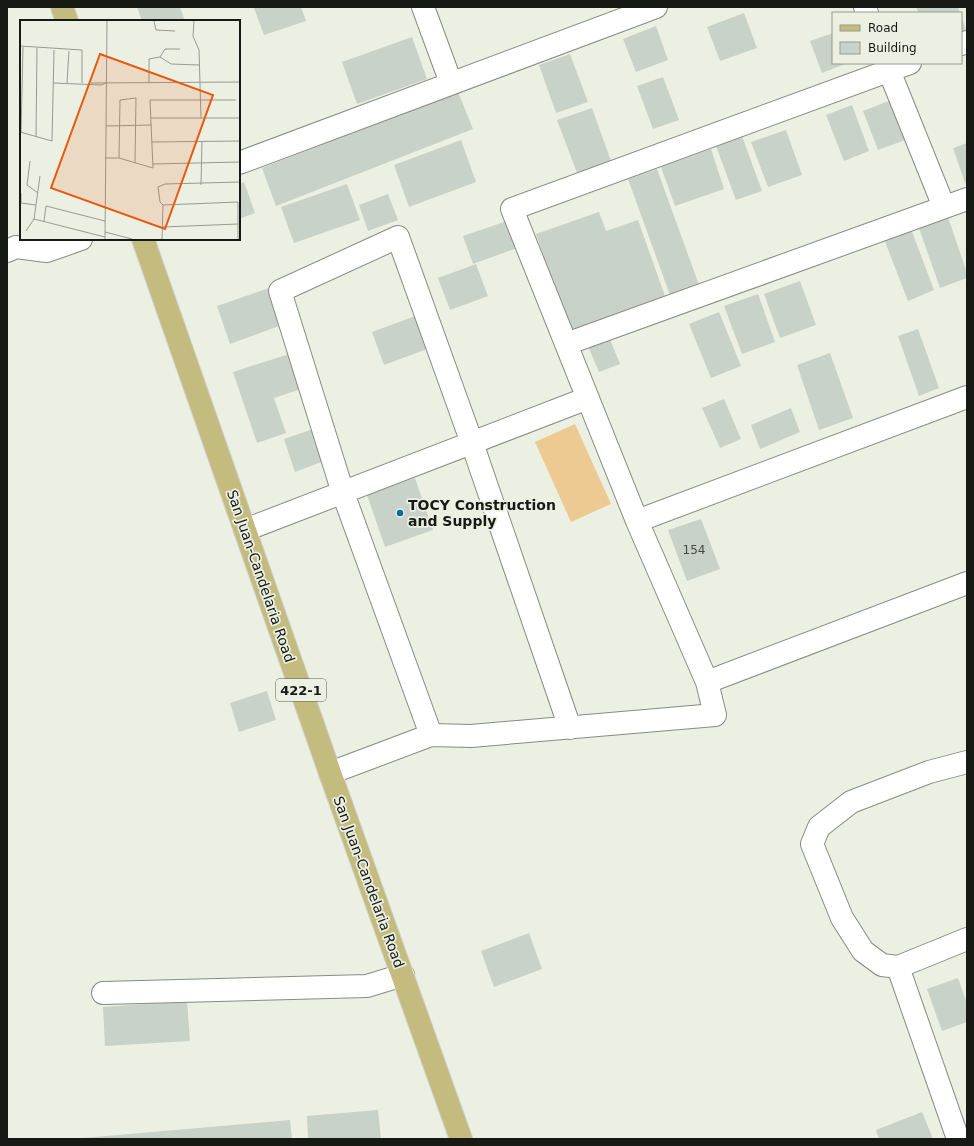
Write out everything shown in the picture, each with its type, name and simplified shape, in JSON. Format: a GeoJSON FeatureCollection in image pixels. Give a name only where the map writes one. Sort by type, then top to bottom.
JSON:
{"type":"FeatureCollection","features":[{"type":"Feature","properties":{"kind":"main road"},"geometry":{"type":"LineString","coordinates":[[62,7],[67,20]]}},
{"type":"Feature","properties":{"kind":"main road","name":"San Juan-Candelaria Road"},"geometry":{"type":"LineString","coordinates":[[143,240],[330,772],[461,1139]]}},
{"type":"Feature","properties":{"kind":"street"},"geometry":{"type":"LineString","coordinates":[[423,7],[451,83]]}},
{"type":"Feature","properties":{"kind":"street"},"geometry":{"type":"LineString","coordinates":[[240,163],[656,7]]}},
{"type":"Feature","properties":{"kind":"street"},"geometry":{"type":"LineString","coordinates":[[330,772],[431,735],[471,736],[716,715],[707,682],[637,521],[512,209],[887,67],[904,64]]}},
{"type":"Feature","properties":{"kind":"street"},"geometry":{"type":"LineString","coordinates":[[887,67],[944,207]]}},
{"type":"Feature","properties":{"kind":"street"},"geometry":{"type":"LineString","coordinates":[[566,344],[967,199]]}},
{"type":"Feature","properties":{"kind":"street"},"geometry":{"type":"LineString","coordinates":[[431,735],[343,493],[280,291],[398,237],[472,442],[570,728]]}},
{"type":"Feature","properties":{"kind":"street"},"geometry":{"type":"LineString","coordinates":[[15,246],[47,251],[78,240]]}},
{"type":"Feature","properties":{"kind":"street"},"geometry":{"type":"LineString","coordinates":[[637,521],[967,397]]}},
{"type":"Feature","properties":{"kind":"street"},"geometry":{"type":"LineString","coordinates":[[245,530],[588,398]]}},
{"type":"Feature","properties":{"kind":"street"},"geometry":{"type":"LineString","coordinates":[[707,682],[967,583]]}},
{"type":"Feature","properties":{"kind":"street"},"geometry":{"type":"LineString","coordinates":[[967,762],[929,772],[851,802],[819,827],[812,844],[842,918],[863,951],[882,965],[898,967],[967,939]]}},
{"type":"Feature","properties":{"kind":"street"},"geometry":{"type":"LineString","coordinates":[[898,967],[960,1133]]}},
{"type":"Feature","properties":{"kind":"street"},"geometry":{"type":"LineString","coordinates":[[103,994],[367,986],[402,975]]}},
{"type":"Feature","properties":{"kind":"shaded area"},"geometry":{"type":"Polygon","coordinates":[[[575,424],[611,504],[571,522],[535,442],[575,424]]]}},
{"type":"Feature","properties":{"kind":"building"},"geometry":{"type":"Polygon","coordinates":[[[137,7],[180,7],[185,20],[142,20],[137,7]]]}},
{"type":"Feature","properties":{"kind":"building"},"geometry":{"type":"Polygon","coordinates":[[[301,7],[306,21],[264,35],[254,8],[301,7]]]}},
{"type":"Feature","properties":{"kind":"building"},"geometry":{"type":"Polygon","coordinates":[[[916,7],[958,7],[960,12],[918,12],[916,7]]]}},
{"type":"Feature","properties":{"kind":"building"},"geometry":{"type":"Polygon","coordinates":[[[744,13],[757,48],[720,61],[707,27],[744,13]]]}},
{"type":"Feature","properties":{"kind":"building"},"geometry":{"type":"Polygon","coordinates":[[[962,18],[966,30],[962,32],[962,18]]]}},
{"type":"Feature","properties":{"kind":"building"},"geometry":{"type":"Polygon","coordinates":[[[656,26],[668,60],[636,72],[623,39],[656,26]]]}},
{"type":"Feature","properties":{"kind":"building"},"geometry":{"type":"Polygon","coordinates":[[[832,33],[832,64],[845,64],[822,73],[810,41],[832,33]]]}},
{"type":"Feature","properties":{"kind":"building"},"geometry":{"type":"Polygon","coordinates":[[[412,37],[427,79],[357,104],[342,62],[412,37]]]}},
{"type":"Feature","properties":{"kind":"building"},"geometry":{"type":"Polygon","coordinates":[[[570,54],[588,102],[556,113],[539,65],[570,54]]]}},
{"type":"Feature","properties":{"kind":"building"},"geometry":{"type":"Polygon","coordinates":[[[663,77],[679,120],[653,129],[637,86],[663,77]]]}},
{"type":"Feature","properties":{"kind":"building"},"geometry":{"type":"Polygon","coordinates":[[[458,92],[473,129],[276,206],[262,168],[458,92]]]}},
{"type":"Feature","properties":{"kind":"building"},"geometry":{"type":"Polygon","coordinates":[[[894,99],[908,139],[878,150],[863,111],[894,99]]]}},
{"type":"Feature","properties":{"kind":"building"},"geometry":{"type":"Polygon","coordinates":[[[852,105],[869,151],[844,161],[826,115],[852,105]]]}},
{"type":"Feature","properties":{"kind":"building"},"geometry":{"type":"Polygon","coordinates":[[[592,108],[611,161],[577,173],[557,120],[592,108]]]}},
{"type":"Feature","properties":{"kind":"building"},"geometry":{"type":"Polygon","coordinates":[[[786,130],[802,175],[768,187],[751,142],[786,130]]]}},
{"type":"Feature","properties":{"kind":"building"},"geometry":{"type":"Polygon","coordinates":[[[742,136],[762,191],[736,200],[716,146],[742,136]]]}},
{"type":"Feature","properties":{"kind":"building"},"geometry":{"type":"Polygon","coordinates":[[[461,140],[476,182],[409,207],[394,165],[461,140]]]}},
{"type":"Feature","properties":{"kind":"building"},"geometry":{"type":"Polygon","coordinates":[[[967,143],[967,182],[965,183],[953,148],[967,143]]]}},
{"type":"Feature","properties":{"kind":"building"},"geometry":{"type":"Polygon","coordinates":[[[711,149],[724,189],[675,206],[661,167],[711,149]]]}},
{"type":"Feature","properties":{"kind":"building"},"geometry":{"type":"Polygon","coordinates":[[[657,169],[699,285],[670,295],[628,179],[657,169]]]}},
{"type":"Feature","properties":{"kind":"building"},"geometry":{"type":"Polygon","coordinates":[[[244,182],[255,213],[240,219],[240,184],[244,182]]]}},
{"type":"Feature","properties":{"kind":"building"},"geometry":{"type":"Polygon","coordinates":[[[347,184],[360,220],[294,243],[281,207],[347,184]]]}},
{"type":"Feature","properties":{"kind":"building"},"geometry":{"type":"Polygon","coordinates":[[[388,194],[398,220],[368,231],[359,205],[388,194]]]}},
{"type":"Feature","properties":{"kind":"building"},"geometry":{"type":"Polygon","coordinates":[[[599,212],[606,231],[638,220],[666,299],[571,333],[536,234],[599,212]]]}},
{"type":"Feature","properties":{"kind":"building"},"geometry":{"type":"Polygon","coordinates":[[[948,217],[967,273],[967,278],[940,288],[919,228],[948,217]]]}},
{"type":"Feature","properties":{"kind":"building"},"geometry":{"type":"Polygon","coordinates":[[[510,220],[520,247],[473,264],[463,236],[510,220]]]}},
{"type":"Feature","properties":{"kind":"building"},"geometry":{"type":"Polygon","coordinates":[[[911,229],[934,290],[908,301],[884,239],[911,229]]]}},
{"type":"Feature","properties":{"kind":"building"},"geometry":{"type":"Polygon","coordinates":[[[476,264],[488,296],[450,310],[438,278],[476,264]]]}},
{"type":"Feature","properties":{"kind":"building"},"geometry":{"type":"Polygon","coordinates":[[[800,281],[816,325],[780,338],[764,294],[800,281]]]}},
{"type":"Feature","properties":{"kind":"building"},"geometry":{"type":"Polygon","coordinates":[[[269,288],[282,325],[230,344],[217,306],[269,288]]]}},
{"type":"Feature","properties":{"kind":"building"},"geometry":{"type":"Polygon","coordinates":[[[758,294],[775,342],[742,354],[724,306],[758,294]]]}},
{"type":"Feature","properties":{"kind":"building"},"geometry":{"type":"Polygon","coordinates":[[[719,312],[741,366],[711,378],[689,324],[719,312]]]}},
{"type":"Feature","properties":{"kind":"building"},"geometry":{"type":"Polygon","coordinates":[[[418,315],[430,348],[384,365],[372,332],[418,315]]]}},
{"type":"Feature","properties":{"kind":"building"},"geometry":{"type":"Polygon","coordinates":[[[918,329],[939,388],[919,396],[898,336],[918,329]]]}},
{"type":"Feature","properties":{"kind":"building"},"geometry":{"type":"Polygon","coordinates":[[[609,337],[620,364],[599,372],[588,346],[609,337]]]}},
{"type":"Feature","properties":{"kind":"building"},"geometry":{"type":"Polygon","coordinates":[[[292,353],[304,388],[274,398],[286,433],[257,443],[233,372],[292,353]]]}},
{"type":"Feature","properties":{"kind":"building"},"geometry":{"type":"Polygon","coordinates":[[[830,353],[853,418],[819,430],[797,365],[830,353]]]}},
{"type":"Feature","properties":{"kind":"building"},"geometry":{"type":"Polygon","coordinates":[[[724,399],[741,439],[720,448],[702,408],[724,399]]]}},
{"type":"Feature","properties":{"kind":"building"},"geometry":{"type":"Polygon","coordinates":[[[791,408],[800,432],[760,449],[751,425],[791,408]]]}},
{"type":"Feature","properties":{"kind":"building"},"geometry":{"type":"Polygon","coordinates":[[[313,429],[324,461],[295,472],[284,439],[313,429]]]}},
{"type":"Feature","properties":{"kind":"building","name":"TOCY Construction and Supply"},"geometry":{"type":"Polygon","coordinates":[[[415,478],[433,530],[385,547],[367,495],[415,478]]]}},
{"type":"Feature","properties":{"kind":"building"},"geometry":{"type":"Polygon","coordinates":[[[701,519],[720,569],[687,581],[668,530],[701,519]]]}},
{"type":"Feature","properties":{"kind":"building"},"geometry":{"type":"Polygon","coordinates":[[[267,691],[276,720],[239,732],[230,703],[267,691]]]}},
{"type":"Feature","properties":{"kind":"building"},"geometry":{"type":"Polygon","coordinates":[[[529,933],[542,969],[494,987],[481,951],[529,933]]]}},
{"type":"Feature","properties":{"kind":"building"},"geometry":{"type":"Polygon","coordinates":[[[958,978],[967,1004],[967,1022],[942,1031],[927,989],[958,978]]]}},
{"type":"Feature","properties":{"kind":"building"},"geometry":{"type":"Polygon","coordinates":[[[187,1001],[190,1041],[105,1046],[103,1007],[187,1001]]]}},
{"type":"Feature","properties":{"kind":"building"},"geometry":{"type":"Polygon","coordinates":[[[378,1110],[381,1139],[308,1139],[307,1116],[378,1110]]]}},
{"type":"Feature","properties":{"kind":"building"},"geometry":{"type":"Polygon","coordinates":[[[922,1112],[933,1139],[879,1139],[876,1130],[922,1112]]]}},
{"type":"Feature","properties":{"kind":"building"},"geometry":{"type":"Polygon","coordinates":[[[290,1120],[292,1139],[83,1139],[83,1138],[290,1120]]]}},
{"type":"Feature","properties":{"kind":"place","name":"TOCY Construction and Supply"},"geometry":{"type":"Point","coordinates":[400,513]}}]}
